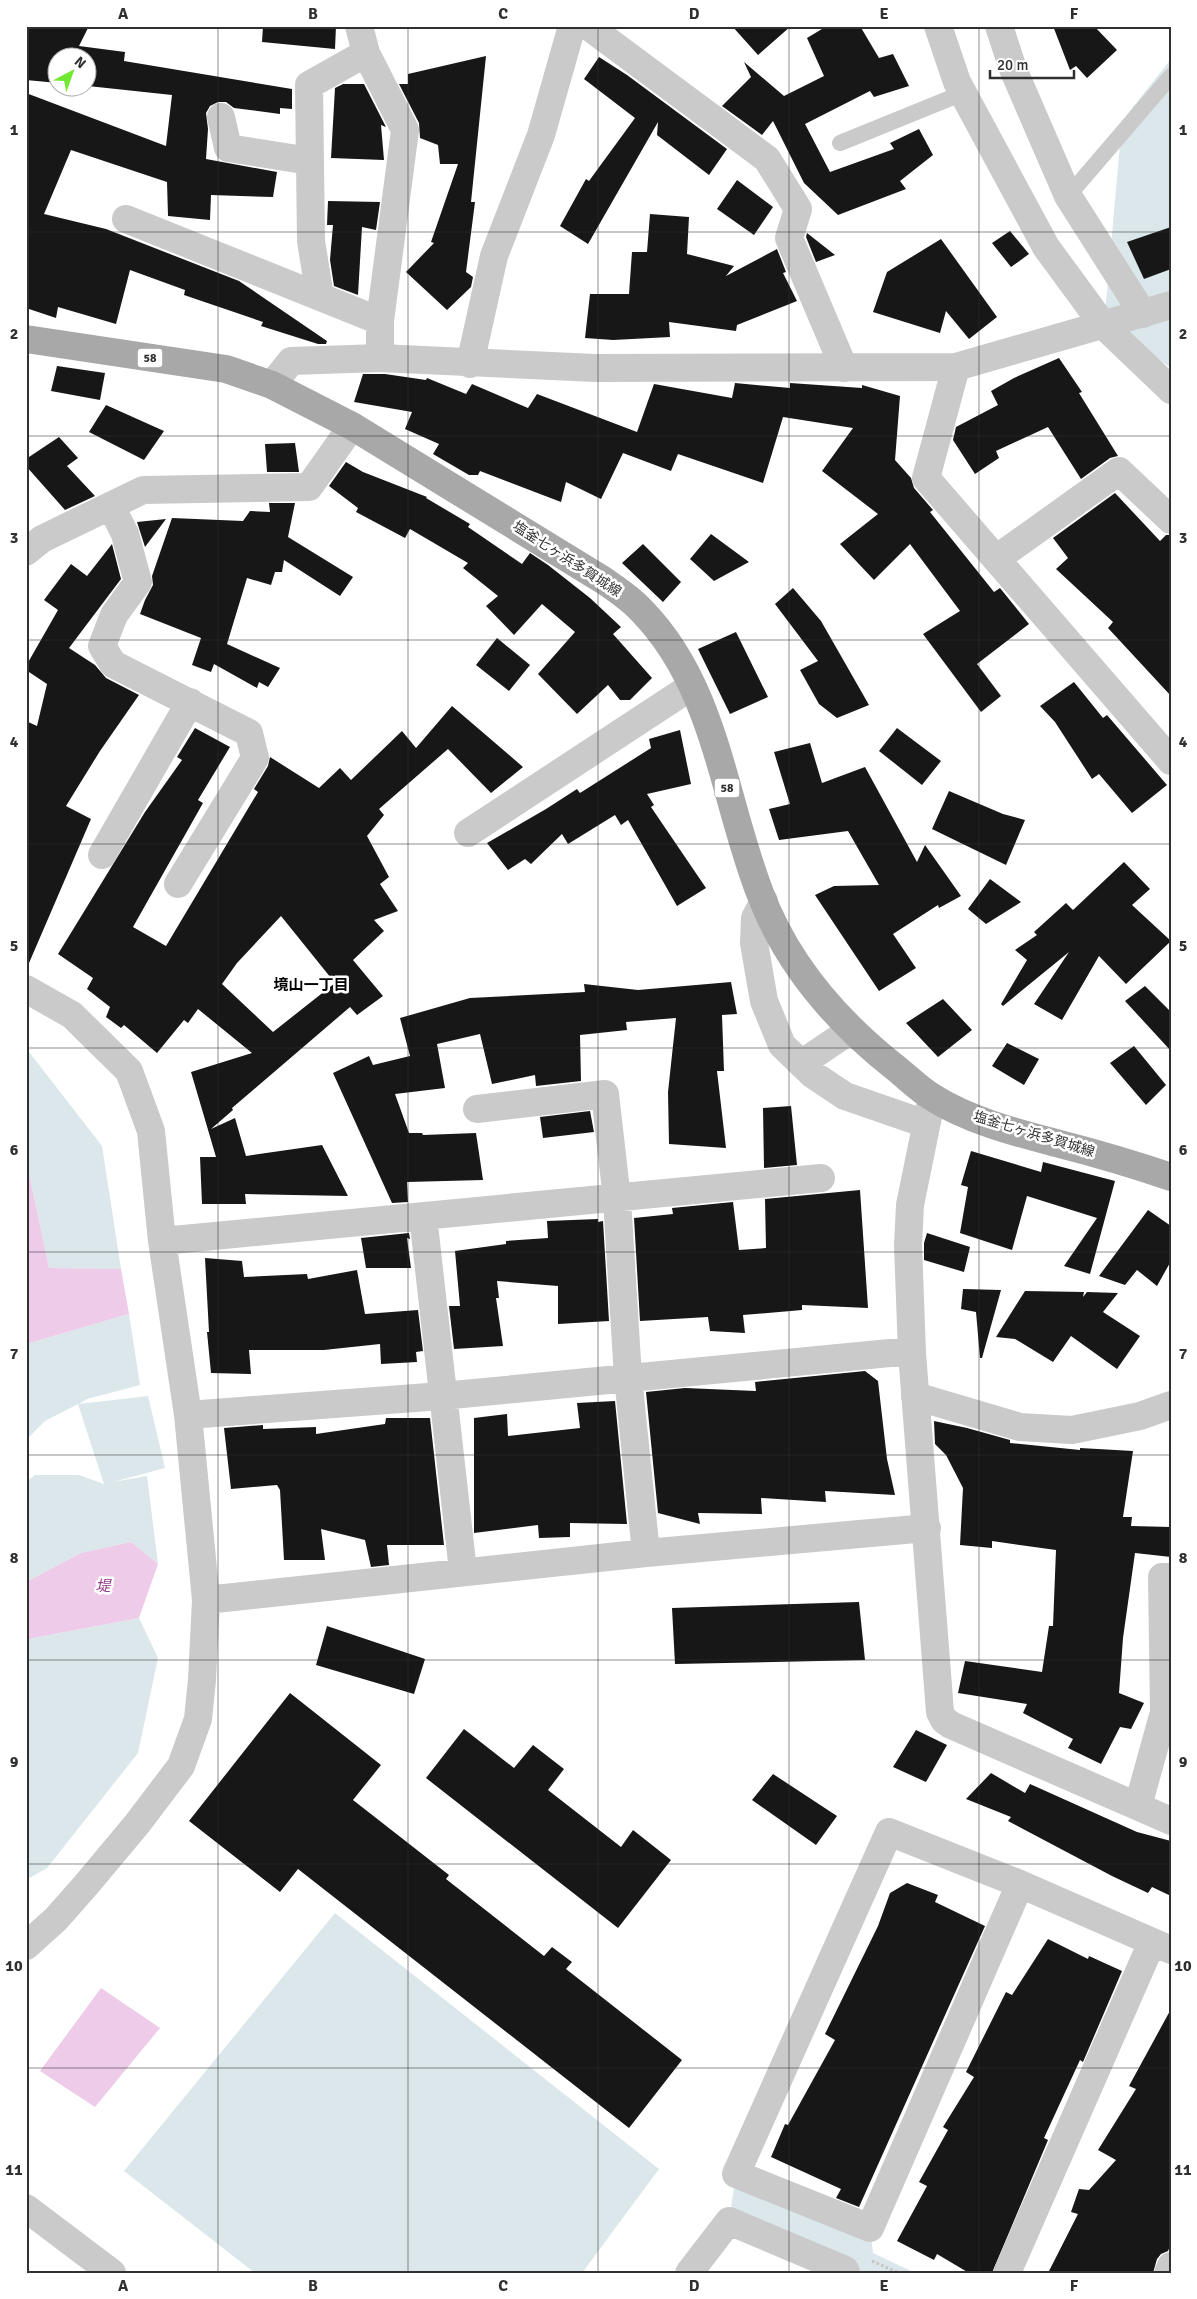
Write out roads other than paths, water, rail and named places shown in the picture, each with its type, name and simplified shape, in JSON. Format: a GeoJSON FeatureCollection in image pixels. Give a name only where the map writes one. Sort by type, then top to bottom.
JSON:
{"type":"FeatureCollection","features":[{"type":"Feature","properties":{"kind":"main road","name":"塩釜七ヶ浜多賀城線"},"geometry":{"type":"LineString","coordinates":[[26,339],[226,369],[272,385],[352,426],[603,580],[641,609],[678,656],[706,716],[736,817],[764,901],[778,933],[803,974],[836,1015],[932,1097],[970,1116],[1015,1132],[1171,1176]]}},
{"type":"Feature","properties":{"kind":"street"},"geometry":{"type":"LineString","coordinates":[[359,26],[366,53],[405,130],[380,321],[380,358]]}},
{"type":"Feature","properties":{"kind":"street"},"geometry":{"type":"LineString","coordinates":[[470,364],[494,256],[541,135],[572,26]]}},
{"type":"Feature","properties":{"kind":"street"},"geometry":{"type":"LineString","coordinates":[[588,26],[767,159],[798,209],[789,238],[844,368]]}},
{"type":"Feature","properties":{"kind":"street"},"geometry":{"type":"LineString","coordinates":[[938,26],[957,82],[1046,247],[1104,326],[1171,390]]}},
{"type":"Feature","properties":{"kind":"street"},"geometry":{"type":"LineString","coordinates":[[999,26],[1013,69],[1068,196],[1144,314]]}},
{"type":"Feature","properties":{"kind":"street"},"geometry":{"type":"LineString","coordinates":[[320,297],[311,241],[309,85],[366,53]]}},
{"type":"Feature","properties":{"kind":"street"},"geometry":{"type":"LineString","coordinates":[[221,117],[228,148],[310,161]]}},
{"type":"Feature","properties":{"kind":"street"},"geometry":{"type":"LineString","coordinates":[[126,219],[380,321]]}},
{"type":"Feature","properties":{"kind":"street"},"geometry":{"type":"LineString","coordinates":[[272,385],[291,362],[380,358],[470,364],[595,368],[956,367],[1104,326],[1171,305]]}},
{"type":"Feature","properties":{"kind":"street"},"geometry":{"type":"LineString","coordinates":[[956,367],[926,478],[1171,761]]}},
{"type":"Feature","properties":{"kind":"street"},"geometry":{"type":"LineString","coordinates":[[26,552],[42,539],[143,490],[309,487],[352,426]]}},
{"type":"Feature","properties":{"kind":"street"},"geometry":{"type":"LineString","coordinates":[[996,559],[1119,471],[1171,520]]}},
{"type":"Feature","properties":{"kind":"street"},"geometry":{"type":"LineString","coordinates":[[110,506],[125,534],[138,582],[114,615],[102,646],[113,664],[249,732],[255,758],[178,884]]}},
{"type":"Feature","properties":{"kind":"street"},"geometry":{"type":"LineString","coordinates":[[468,833],[692,686]]}},
{"type":"Feature","properties":{"kind":"street"},"geometry":{"type":"LineString","coordinates":[[102,855],[190,702]]}},
{"type":"Feature","properties":{"kind":"street"},"geometry":{"type":"LineString","coordinates":[[764,901],[755,918],[754,943],[764,1001],[782,1045],[812,1074],[845,1096],[926,1124]]}},
{"type":"Feature","properties":{"kind":"street"},"geometry":{"type":"LineString","coordinates":[[26,990],[72,1015],[129,1071],[151,1131],[162,1241],[188,1415],[206,1600],[198,1719],[182,1766],[86,1885],[56,1919],[26,1946]]}},
{"type":"Feature","properties":{"kind":"street"},"geometry":{"type":"LineString","coordinates":[[802,1063],[852,1030]]}},
{"type":"Feature","properties":{"kind":"street"},"geometry":{"type":"LineString","coordinates":[[477,1109],[605,1094],[617,1199],[628,1377],[646,1553]]}},
{"type":"Feature","properties":{"kind":"street"},"geometry":{"type":"LineString","coordinates":[[932,1097],[910,1205],[908,1245],[912,1353],[940,1712],[944,1720],[951,1725],[1171,1821]]}},
{"type":"Feature","properties":{"kind":"street"},"geometry":{"type":"LineString","coordinates":[[162,1241],[821,1178]]}},
{"type":"Feature","properties":{"kind":"street"},"geometry":{"type":"LineString","coordinates":[[423,1216],[442,1396],[464,1571]]}},
{"type":"Feature","properties":{"kind":"street"},"geometry":{"type":"LineString","coordinates":[[188,1415],[442,1396],[628,1377],[912,1353]]}},
{"type":"Feature","properties":{"kind":"street"},"geometry":{"type":"LineString","coordinates":[[916,1396],[1020,1427],[1072,1430],[1140,1416],[1171,1405]]}},
{"type":"Feature","properties":{"kind":"street"},"geometry":{"type":"LineString","coordinates":[[206,1600],[464,1571],[926,1528]]}},
{"type":"Feature","properties":{"kind":"street"},"geometry":{"type":"LineString","coordinates":[[1138,1806],[1164,1712],[1162,1577],[1171,1577]]}},
{"type":"Feature","properties":{"kind":"street"},"geometry":{"type":"LineString","coordinates":[[1007,2273],[1161,1946],[1020,1884],[889,1832],[736,2174],[870,2228],[1020,1884]]}},
{"type":"Feature","properties":{"kind":"street"},"geometry":{"type":"LineString","coordinates":[[26,2208],[112,2273]]}},
{"type":"Feature","properties":{"kind":"street"},"geometry":{"type":"LineString","coordinates":[[689,2273],[729,2220],[845,2270],[846,2273]]}},
{"type":"Feature","properties":{"kind":"street"},"geometry":{"type":"LineString","coordinates":[[1168,2273],[1171,2266]]}},
{"type":"Feature","properties":{"kind":"lane"},"geometry":{"type":"LineString","coordinates":[[1068,196],[1171,76]]}},
{"type":"Feature","properties":{"kind":"lane"},"geometry":{"type":"LineString","coordinates":[[840,143],[963,93]]}},
{"type":"Feature","properties":{"kind":"water"},"geometry":{"type":"Polygon","coordinates":[[[26,1173],[29,1173],[49,1268],[121,1269],[129,1314],[26,1344],[26,1173]]]}},
{"type":"Feature","properties":{"kind":"water","name":"堤"},"geometry":{"type":"Polygon","coordinates":[[[131,1542],[158,1564],[139,1618],[33,1638],[26,1641],[26,1582],[81,1553],[131,1542]]]}},
{"type":"Feature","properties":{"kind":"water"},"geometry":{"type":"Polygon","coordinates":[[[101,1988],[160,2028],[95,2107],[40,2071],[101,1988]]]}},
{"type":"Feature","properties":{"kind":"district","name":"境山一丁目"},"geometry":{"type":"Point","coordinates":[311,985]}}]}
